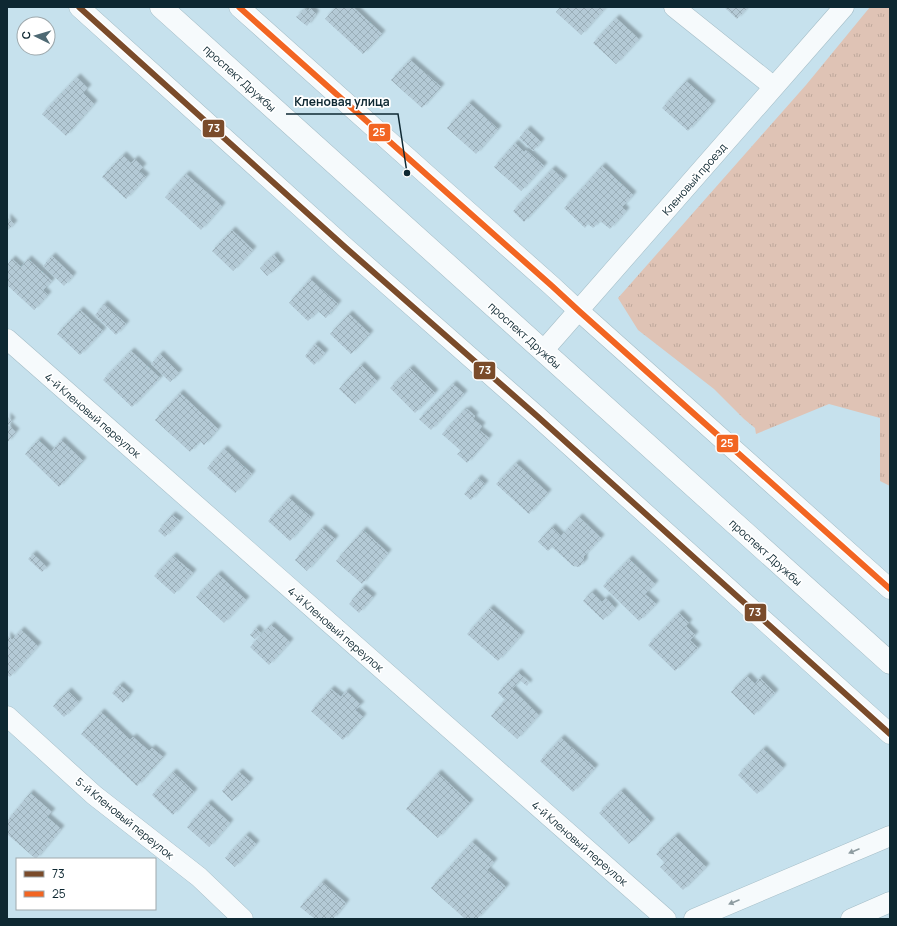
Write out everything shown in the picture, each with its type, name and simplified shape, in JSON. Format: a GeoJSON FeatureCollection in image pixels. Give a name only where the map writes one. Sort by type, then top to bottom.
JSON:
{"type":"FeatureCollection","features":[{"type":"Feature","properties":{"kind":"main road","name":"проспект Дружбы"},"geometry":{"type":"LineString","coordinates":[[161,7],[890,663]]}},
{"type":"Feature","properties":{"kind":"street"},"geometry":{"type":"LineString","coordinates":[[79,7],[346,248],[543,421],[890,734]]}},
{"type":"Feature","properties":{"kind":"street"},"geometry":{"type":"LineString","coordinates":[[239,7],[890,589]]}},
{"type":"Feature","properties":{"kind":"street"},"geometry":{"type":"LineString","coordinates":[[674,7],[774,87]]}},
{"type":"Feature","properties":{"kind":"street","name":"Кленовый проезд"},"geometry":{"type":"LineString","coordinates":[[544,351],[844,7]]}},
{"type":"Feature","properties":{"kind":"street","name":"4-й Кленовый переулок"},"geometry":{"type":"LineString","coordinates":[[7,339],[666,919]]}},
{"type":"Feature","properties":{"kind":"street","name":"5-й Кленовый переулок"},"geometry":{"type":"LineString","coordinates":[[7,716],[94,795],[199,878],[243,919]]}},
{"type":"Feature","properties":{"kind":"street"},"geometry":{"type":"LineString","coordinates":[[694,919],[890,836]]}},
{"type":"Feature","properties":{"kind":"street"},"geometry":{"type":"LineString","coordinates":[[851,919],[890,902]]}},
{"type":"Feature","properties":{"kind":"green space"},"geometry":{"type":"Polygon","coordinates":[[[870,7],[890,7],[890,486],[880,481],[880,418],[829,404],[756,434],[755,428],[714,389],[638,330],[618,298],[806,85],[870,7]]]}},
{"type":"Feature","properties":{"kind":"building"},"geometry":{"type":"Polygon","coordinates":[[[336,7],[353,7],[382,34],[363,54],[325,19],[336,7]]]}},
{"type":"Feature","properties":{"kind":"building"},"geometry":{"type":"Polygon","coordinates":[[[560,7],[606,7],[581,35],[556,12],[560,7]]]}},
{"type":"Feature","properties":{"kind":"building"},"geometry":{"type":"Polygon","coordinates":[[[724,7],[748,7],[737,19],[724,7]]]}},
{"type":"Feature","properties":{"kind":"building"},"geometry":{"type":"Polygon","coordinates":[[[310,8],[316,14],[307,26],[296,17],[305,9],[308,11],[310,8]]]}},
{"type":"Feature","properties":{"kind":"building"},"geometry":{"type":"Polygon","coordinates":[[[616,18],[639,39],[616,64],[593,43],[616,18]]]}},
{"type":"Feature","properties":{"kind":"building"},"geometry":{"type":"Polygon","coordinates":[[[410,60],[441,87],[422,108],[391,80],[410,60]]]}},
{"type":"Feature","properties":{"kind":"building"},"geometry":{"type":"Polygon","coordinates":[[[77,77],[88,88],[83,93],[94,104],[66,136],[42,114],[77,77]]]}},
{"type":"Feature","properties":{"kind":"building"},"geometry":{"type":"Polygon","coordinates":[[[686,81],[712,104],[688,131],[662,108],[686,81]]]}},
{"type":"Feature","properties":{"kind":"building"},"geometry":{"type":"Polygon","coordinates":[[[469,103],[498,129],[476,154],[447,128],[469,103]]]}},
{"type":"Feature","properties":{"kind":"building"},"geometry":{"type":"Polygon","coordinates":[[[527,129],[541,142],[533,151],[519,138],[527,129]]]}},
{"type":"Feature","properties":{"kind":"building"},"geometry":{"type":"Polygon","coordinates":[[[515,143],[524,152],[526,150],[544,166],[521,191],[494,167],[515,143]]]}},
{"type":"Feature","properties":{"kind":"building"},"geometry":{"type":"Polygon","coordinates":[[[123,155],[131,163],[135,159],[143,167],[139,171],[146,177],[126,199],[102,177],[123,155]]]}},
{"type":"Feature","properties":{"kind":"building"},"geometry":{"type":"Polygon","coordinates":[[[602,166],[633,195],[622,207],[626,211],[610,229],[600,221],[593,228],[588,224],[585,228],[564,208],[602,166]]]}},
{"type":"Feature","properties":{"kind":"building"},"geometry":{"type":"Polygon","coordinates":[[[552,169],[564,179],[524,222],[513,211],[552,169]]]}},
{"type":"Feature","properties":{"kind":"building"},"geometry":{"type":"Polygon","coordinates":[[[186,174],[222,206],[201,230],[165,197],[186,174]]]}},
{"type":"Feature","properties":{"kind":"building"},"geometry":{"type":"Polygon","coordinates":[[[7,217],[14,224],[7,231],[7,217]]]}},
{"type":"Feature","properties":{"kind":"building"},"geometry":{"type":"Polygon","coordinates":[[[232,230],[253,250],[233,271],[212,251],[232,230]]]}},
{"type":"Feature","properties":{"kind":"building"},"geometry":{"type":"Polygon","coordinates":[[[274,255],[281,264],[267,276],[260,268],[274,255]]]}},
{"type":"Feature","properties":{"kind":"building"},"geometry":{"type":"Polygon","coordinates":[[[52,256],[73,276],[64,286],[43,266],[52,256]]]}},
{"type":"Feature","properties":{"kind":"building"},"geometry":{"type":"Polygon","coordinates":[[[12,259],[21,267],[28,259],[52,281],[43,290],[48,295],[34,310],[7,285],[7,265],[12,259]]]}},
{"type":"Feature","properties":{"kind":"building"},"geometry":{"type":"Polygon","coordinates":[[[310,279],[338,304],[326,318],[318,311],[308,321],[289,303],[310,279]]]}},
{"type":"Feature","properties":{"kind":"building"},"geometry":{"type":"Polygon","coordinates":[[[104,304],[126,324],[116,335],[95,315],[104,304]]]}},
{"type":"Feature","properties":{"kind":"building"},"geometry":{"type":"Polygon","coordinates":[[[80,310],[103,331],[80,355],[57,334],[80,310]]]}},
{"type":"Feature","properties":{"kind":"building"},"geometry":{"type":"Polygon","coordinates":[[[349,314],[370,334],[351,354],[330,334],[349,314]]]}},
{"type":"Feature","properties":{"kind":"building"},"geometry":{"type":"Polygon","coordinates":[[[315,344],[325,353],[314,365],[305,356],[315,344]]]}},
{"type":"Feature","properties":{"kind":"building"},"geometry":{"type":"Polygon","coordinates":[[[131,351],[160,378],[132,407],[103,380],[131,351]]]}},
{"type":"Feature","properties":{"kind":"building"},"geometry":{"type":"Polygon","coordinates":[[[160,354],[179,373],[170,382],[151,364],[160,354]]]}},
{"type":"Feature","properties":{"kind":"building"},"geometry":{"type":"Polygon","coordinates":[[[361,365],[377,381],[355,404],[339,389],[361,365]]]}},
{"type":"Feature","properties":{"kind":"building"},"geometry":{"type":"Polygon","coordinates":[[[410,368],[435,393],[415,413],[390,388],[410,368]]]}},
{"type":"Feature","properties":{"kind":"building"},"geometry":{"type":"Polygon","coordinates":[[[453,384],[464,394],[431,430],[419,419],[453,384]]]}},
{"type":"Feature","properties":{"kind":"building"},"geometry":{"type":"Polygon","coordinates":[[[180,393],[218,429],[204,445],[200,441],[190,452],[155,420],[180,393]]]}},
{"type":"Feature","properties":{"kind":"building"},"geometry":{"type":"Polygon","coordinates":[[[467,409],[475,416],[473,419],[482,426],[479,430],[489,438],[467,463],[457,454],[461,451],[442,434],[464,410],[465,412],[467,409]]]}},
{"type":"Feature","properties":{"kind":"building"},"geometry":{"type":"Polygon","coordinates":[[[7,416],[12,421],[8,425],[16,432],[7,443],[7,416]]]}},
{"type":"Feature","properties":{"kind":"building"},"geometry":{"type":"Polygon","coordinates":[[[38,440],[51,452],[61,440],[83,461],[59,487],[25,454],[38,440]]]}},
{"type":"Feature","properties":{"kind":"building"},"geometry":{"type":"Polygon","coordinates":[[[224,449],[252,474],[235,493],[207,468],[224,449]]]}},
{"type":"Feature","properties":{"kind":"building"},"geometry":{"type":"Polygon","coordinates":[[[516,463],[548,493],[529,514],[496,484],[516,463]]]}},
{"type":"Feature","properties":{"kind":"building"},"geometry":{"type":"Polygon","coordinates":[[[478,478],[485,484],[471,500],[464,494],[478,478]]]}},
{"type":"Feature","properties":{"kind":"building"},"geometry":{"type":"Polygon","coordinates":[[[289,498],[311,517],[290,541],[268,521],[289,498]]]}},
{"type":"Feature","properties":{"kind":"building"},"geometry":{"type":"Polygon","coordinates":[[[172,515],[180,521],[165,537],[158,531],[172,515]]]}},
{"type":"Feature","properties":{"kind":"building"},"geometry":{"type":"Polygon","coordinates":[[[579,517],[601,538],[584,556],[584,562],[579,567],[573,566],[552,547],[548,551],[538,542],[552,527],[561,536],[579,517]]]}},
{"type":"Feature","properties":{"kind":"building"},"geometry":{"type":"Polygon","coordinates":[[[322,528],[335,539],[307,571],[295,560],[322,528]]]}},
{"type":"Feature","properties":{"kind":"building"},"geometry":{"type":"Polygon","coordinates":[[[363,530],[388,553],[362,584],[336,561],[363,530]]]}},
{"type":"Feature","properties":{"kind":"building"},"geometry":{"type":"Polygon","coordinates":[[[33,554],[47,567],[42,572],[28,559],[33,554]]]}},
{"type":"Feature","properties":{"kind":"building"},"geometry":{"type":"Polygon","coordinates":[[[173,556],[193,573],[174,594],[154,576],[173,556]]]}},
{"type":"Feature","properties":{"kind":"building"},"geometry":{"type":"Polygon","coordinates":[[[629,559],[655,584],[645,594],[656,604],[639,621],[603,586],[629,559]]]}},
{"type":"Feature","properties":{"kind":"building"},"geometry":{"type":"Polygon","coordinates":[[[218,574],[246,600],[224,623],[196,597],[218,574]]]}},
{"type":"Feature","properties":{"kind":"building"},"geometry":{"type":"Polygon","coordinates":[[[362,588],[373,597],[359,613],[349,604],[362,588]]]}},
{"type":"Feature","properties":{"kind":"building"},"geometry":{"type":"Polygon","coordinates":[[[592,592],[602,602],[606,598],[615,608],[603,620],[583,601],[592,592]]]}},
{"type":"Feature","properties":{"kind":"building"},"geometry":{"type":"Polygon","coordinates":[[[490,608],[521,635],[498,661],[467,634],[490,608]]]}},
{"type":"Feature","properties":{"kind":"building"},"geometry":{"type":"Polygon","coordinates":[[[679,613],[689,623],[686,626],[695,635],[690,640],[698,648],[675,671],[648,645],[679,613]]]}},
{"type":"Feature","properties":{"kind":"building"},"geometry":{"type":"Polygon","coordinates":[[[271,625],[290,642],[269,665],[250,647],[271,625]]]}},
{"type":"Feature","properties":{"kind":"building"},"geometry":{"type":"Polygon","coordinates":[[[256,628],[261,633],[255,639],[250,635],[256,628]]]}},
{"type":"Feature","properties":{"kind":"building"},"geometry":{"type":"Polygon","coordinates":[[[21,630],[38,646],[10,677],[7,675],[7,635],[12,640],[21,630]]]}},
{"type":"Feature","properties":{"kind":"building"},"geometry":{"type":"Polygon","coordinates":[[[518,672],[529,683],[527,686],[520,680],[512,689],[539,715],[517,739],[491,716],[505,700],[498,693],[518,672]]]}},
{"type":"Feature","properties":{"kind":"building"},"geometry":{"type":"Polygon","coordinates":[[[747,676],[755,684],[760,678],[775,693],[754,715],[731,692],[747,676]]]}},
{"type":"Feature","properties":{"kind":"building"},"geometry":{"type":"Polygon","coordinates":[[[120,685],[130,694],[123,703],[112,693],[120,685]]]}},
{"type":"Feature","properties":{"kind":"building"},"geometry":{"type":"Polygon","coordinates":[[[331,689],[341,697],[346,691],[361,705],[355,710],[363,717],[343,740],[311,711],[331,689]]]}},
{"type":"Feature","properties":{"kind":"building"},"geometry":{"type":"Polygon","coordinates":[[[68,691],[79,702],[64,717],[53,706],[68,691]]]}},
{"type":"Feature","properties":{"kind":"building"},"geometry":{"type":"Polygon","coordinates":[[[101,712],[130,740],[133,737],[149,751],[152,748],[163,757],[137,786],[81,734],[101,712]]]}},
{"type":"Feature","properties":{"kind":"building"},"geometry":{"type":"Polygon","coordinates":[[[561,738],[595,768],[573,792],[540,761],[561,738]]]}},
{"type":"Feature","properties":{"kind":"building"},"geometry":{"type":"Polygon","coordinates":[[[763,749],[783,768],[757,794],[738,775],[763,749]]]}},
{"type":"Feature","properties":{"kind":"building"},"geometry":{"type":"Polygon","coordinates":[[[173,772],[194,792],[173,815],[152,795],[173,772]]]}},
{"type":"Feature","properties":{"kind":"building"},"geometry":{"type":"Polygon","coordinates":[[[239,772],[250,782],[232,801],[222,791],[239,772]]]}},
{"type":"Feature","properties":{"kind":"building"},"geometry":{"type":"Polygon","coordinates":[[[438,773],[470,803],[438,838],[406,809],[438,773]]]}},
{"type":"Feature","properties":{"kind":"building"},"geometry":{"type":"Polygon","coordinates":[[[621,791],[651,822],[629,844],[599,813],[621,791]]]}},
{"type":"Feature","properties":{"kind":"building"},"geometry":{"type":"Polygon","coordinates":[[[30,793],[52,812],[47,817],[61,829],[37,858],[35,858],[7,834],[7,821],[30,793]]]}},
{"type":"Feature","properties":{"kind":"building"},"geometry":{"type":"Polygon","coordinates":[[[208,803],[230,823],[209,847],[187,827],[208,803]]]}},
{"type":"Feature","properties":{"kind":"building"},"geometry":{"type":"Polygon","coordinates":[[[246,835],[256,844],[235,867],[225,858],[246,835]]]}},
{"type":"Feature","properties":{"kind":"building"},"geometry":{"type":"Polygon","coordinates":[[[675,836],[706,867],[683,890],[660,867],[665,863],[656,854],[675,836]]]}},
{"type":"Feature","properties":{"kind":"building"},"geometry":{"type":"Polygon","coordinates":[[[472,842],[494,862],[487,870],[506,887],[477,919],[465,919],[431,888],[472,842]]]}},
{"type":"Feature","properties":{"kind":"building"},"geometry":{"type":"Polygon","coordinates":[[[322,882],[346,903],[333,919],[315,919],[300,907],[322,882]]]}},
{"type":"Feature","properties":{"kind":"transit line","name":"73"},"geometry":{"type":"LineString","coordinates":[[79,7],[346,248],[537,416],[890,734]]}},
{"type":"Feature","properties":{"kind":"transit line","name":"25"},"geometry":{"type":"LineString","coordinates":[[239,7],[890,589]]}},
{"type":"Feature","properties":{"kind":"place","name":"Кленовая улица"},"geometry":{"type":"Point","coordinates":[407,173]}}]}
